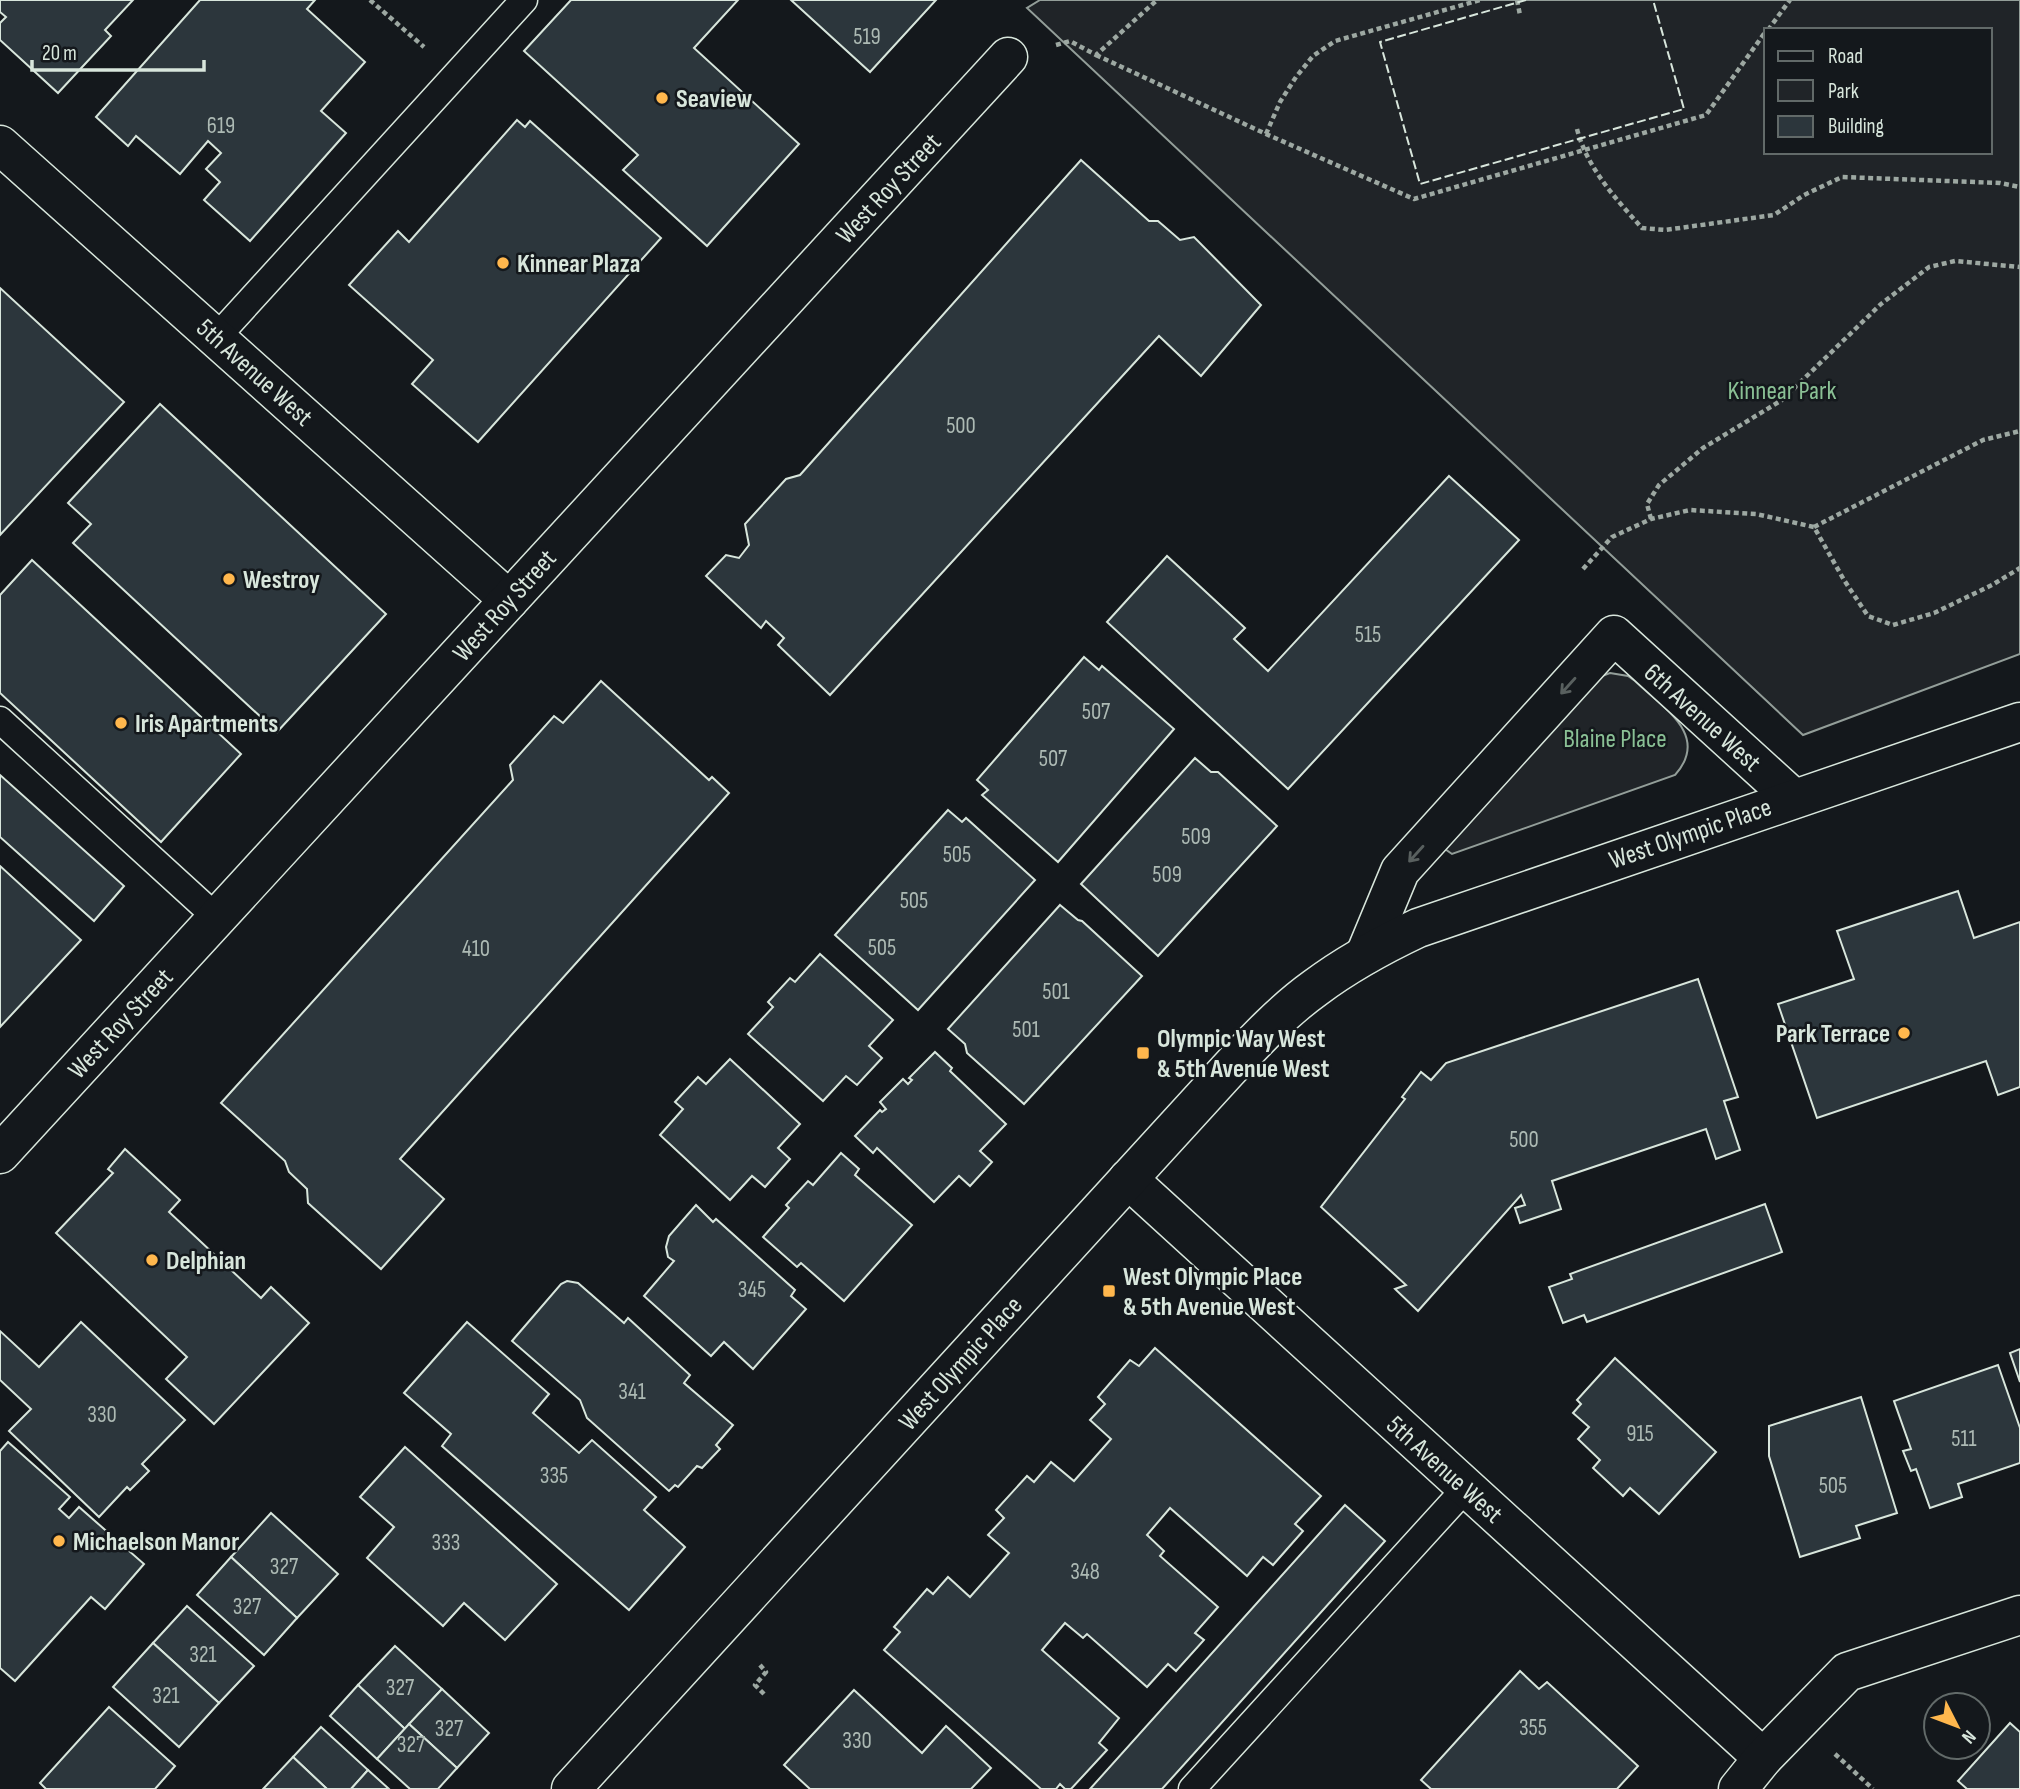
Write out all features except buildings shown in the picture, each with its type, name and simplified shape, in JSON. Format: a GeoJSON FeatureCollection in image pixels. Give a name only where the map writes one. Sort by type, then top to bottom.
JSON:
{"type":"FeatureCollection","features":[{"type":"Feature","properties":{"kind":"street","name":"West Roy Street"},"geometry":{"type":"LineString","coordinates":[[0,1154],[1008,57]]}},
{"type":"Feature","properties":{"kind":"street","name":"5th Avenue West"},"geometry":{"type":"LineString","coordinates":[[0,145],[509,600]]}},
{"type":"Feature","properties":{"kind":"street","name":"6th Avenue West"},"geometry":{"type":"LineString","coordinates":[[1365,955],[1400,871],[1614,635],[1793,799]]}},
{"type":"Feature","properties":{"kind":"street","name":"West Olympic Place"},"geometry":{"type":"LineString","coordinates":[[570,1789],[1269,1027],[1314,988],[1365,955],[1418,928],[2020,722]]}},
{"type":"Feature","properties":{"kind":"street","name":"5th Avenue West"},"geometry":{"type":"LineString","coordinates":[[1128,1179],[1763,1758]]}},
{"type":"Feature","properties":{"kind":"street"},"geometry":{"type":"LineString","coordinates":[[1738,1789],[1763,1758],[1847,1672],[2020,1615]]}},
{"type":"Feature","properties":{"kind":"lane"},"geometry":{"type":"LineString","coordinates":[[216,338],[524,0]]}},
{"type":"Feature","properties":{"kind":"lane"},"geometry":{"type":"LineString","coordinates":[[0,720],[217,918]]}},
{"type":"Feature","properties":{"kind":"lane"},"geometry":{"type":"LineString","coordinates":[[1192,1789],[1466,1488]]}},
{"type":"Feature","properties":{"kind":"path"},"geometry":{"type":"LineString","coordinates":[[370,0],[430,53]]}},
{"type":"Feature","properties":{"kind":"path"},"geometry":{"type":"LineString","coordinates":[[1096,55],[1157,0]]}},
{"type":"Feature","properties":{"kind":"path"},"geometry":{"type":"LineString","coordinates":[[1266,134],[1280,102],[1296,77],[1313,56],[1335,41],[1480,0]]}},
{"type":"Feature","properties":{"kind":"path"},"geometry":{"type":"LineString","coordinates":[[1517,0],[1520,15]]}},
{"type":"Feature","properties":{"kind":"path"},"geometry":{"type":"LineString","coordinates":[[1769,28],[1790,0]]}},
{"type":"Feature","properties":{"kind":"path"},"geometry":{"type":"LineString","coordinates":[[1008,57],[1070,41],[1266,134],[1414,199],[1706,115],[1764,35]]}},
{"type":"Feature","properties":{"kind":"path"},"geometry":{"type":"LineString","coordinates":[[1577,129],[1584,152],[1614,197],[1643,228],[1665,230],[1774,215],[1804,195],[1842,177],[2000,183],[2020,187]]}},
{"type":"Feature","properties":{"kind":"path"},"geometry":{"type":"LineString","coordinates":[[1651,519],[1647,504],[1659,485],[1703,448],[1782,400],[1881,304],[1929,267],[1955,261],[2020,267]]}},
{"type":"Feature","properties":{"kind":"path"},"geometry":{"type":"LineString","coordinates":[[1583,569],[1612,537],[1651,519],[1690,510],[1756,514],[1814,527],[1983,440],[2020,431]]}},
{"type":"Feature","properties":{"kind":"path"},"geometry":{"type":"LineString","coordinates":[[1814,527],[1868,616],[1894,625],[1934,613],[2020,568]]}},
{"type":"Feature","properties":{"kind":"path"},"geometry":{"type":"LineString","coordinates":[[760,1665],[766,1672],[755,1685],[764,1694]]}},
{"type":"Feature","properties":{"kind":"path"},"geometry":{"type":"LineString","coordinates":[[1830,1750],[1873,1789]]}},
{"type":"Feature","properties":{"kind":"green space","name":"Kinnear Park"},"geometry":{"type":"Polygon","coordinates":[[[1040,0],[2020,0],[2020,654],[1803,735],[1027,8],[1040,0]]]}},
{"type":"Feature","properties":{"kind":"green space","name":"Blaine Place"},"geometry":{"type":"Polygon","coordinates":[[[1610,673],[1628,676],[1635,681],[1679,723],[1688,747],[1685,761],[1675,775],[1452,854],[1445,849],[1602,676],[1610,673]]]}},
{"type":"Feature","properties":{"kind":"fence"},"geometry":{"type":"LineString","coordinates":[[1526,0],[1380,42],[1420,184],[1684,109],[1653,0]]}},
{"type":"Feature","properties":{"kind":"place","name":"Seaview"},"geometry":{"type":"Point","coordinates":[662,98]}},
{"type":"Feature","properties":{"kind":"place","name":"Kinnear Plaza"},"geometry":{"type":"Point","coordinates":[503,263]}},
{"type":"Feature","properties":{"kind":"place","name":"Westroy"},"geometry":{"type":"Point","coordinates":[229,579]}},
{"type":"Feature","properties":{"kind":"place","name":"Iris Apartments"},"geometry":{"type":"Point","coordinates":[121,723]}},
{"type":"Feature","properties":{"kind":"place","name":"Park Terrace"},"geometry":{"type":"Point","coordinates":[1904,1033]}},
{"type":"Feature","properties":{"kind":"place","name":"Olympic Way West & 5th Avenue West"},"geometry":{"type":"Point","coordinates":[1143,1053]}},
{"type":"Feature","properties":{"kind":"place","name":"Delphian"},"geometry":{"type":"Point","coordinates":[152,1260]}},
{"type":"Feature","properties":{"kind":"place","name":"West Olympic Place & 5th Avenue West"},"geometry":{"type":"Point","coordinates":[1109,1291]}},
{"type":"Feature","properties":{"kind":"place","name":"Michaelson Manor"},"geometry":{"type":"Point","coordinates":[59,1541]}}]}
